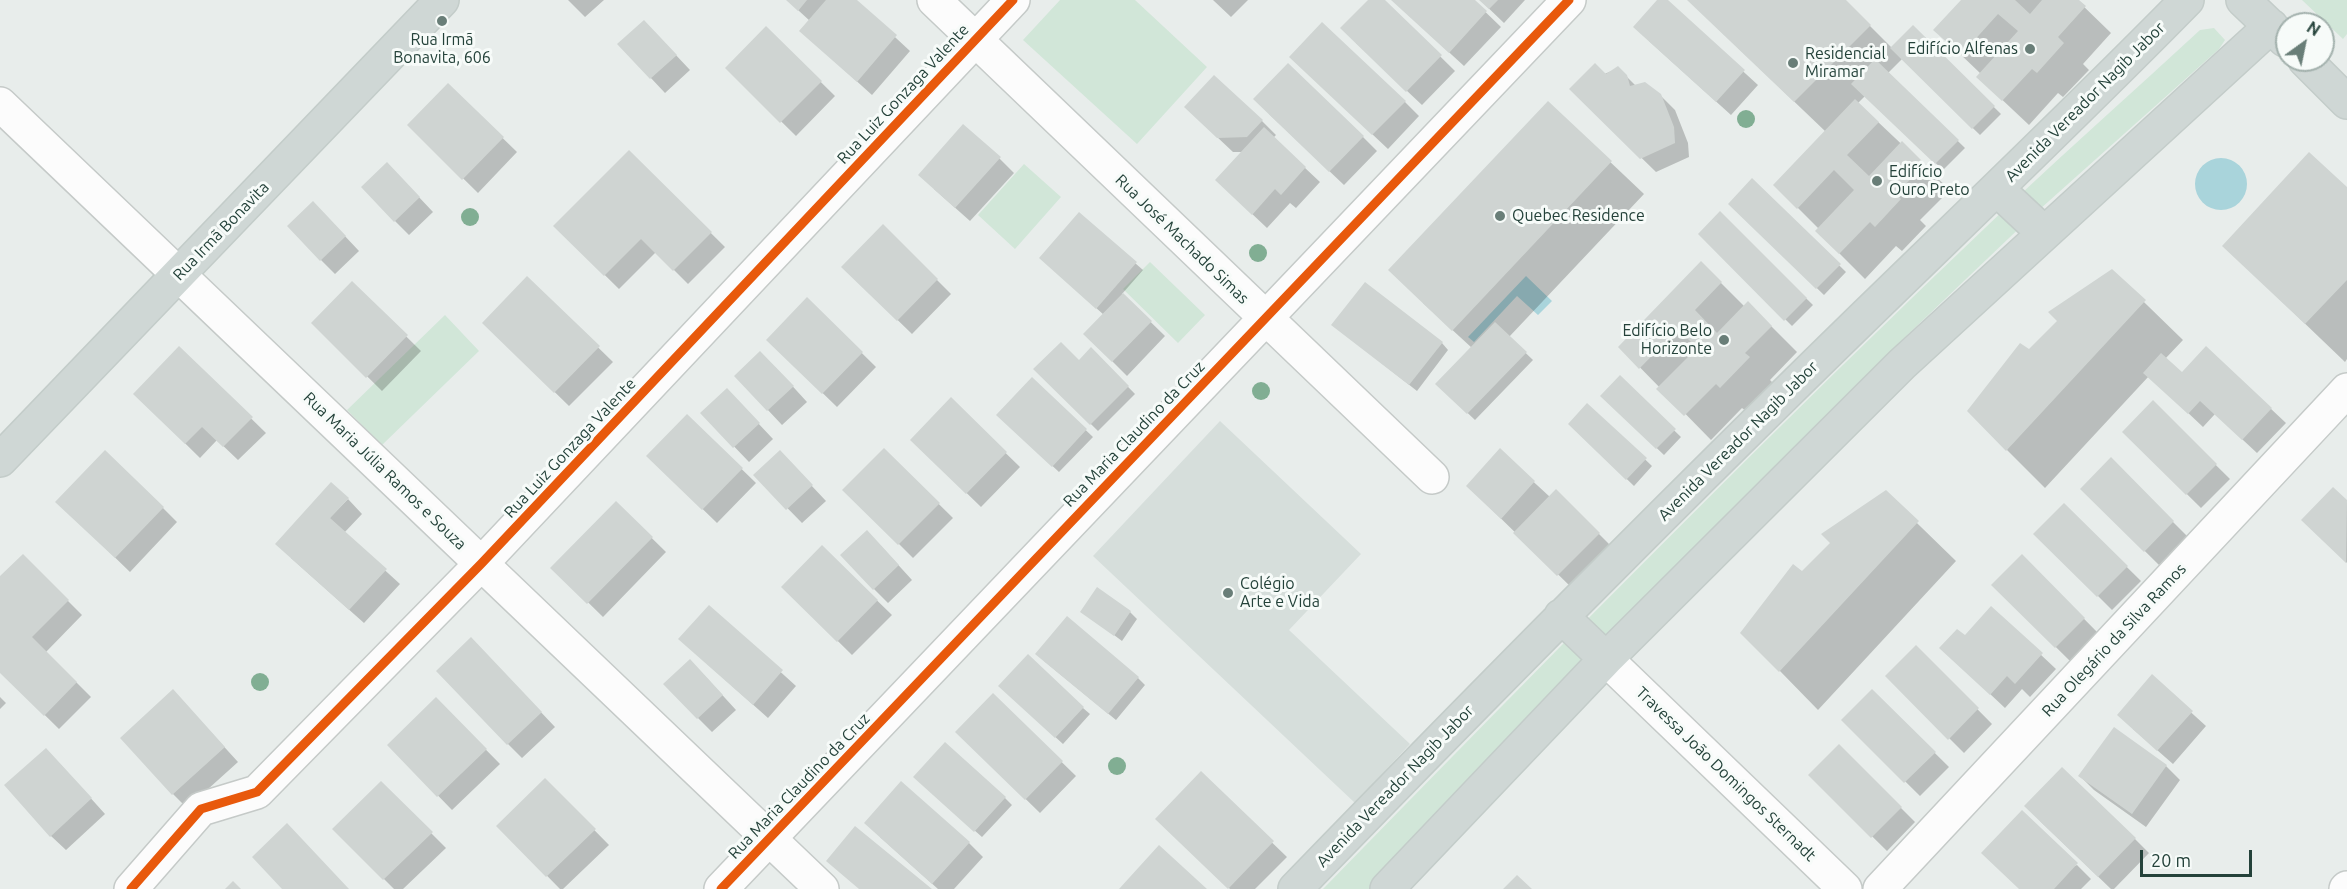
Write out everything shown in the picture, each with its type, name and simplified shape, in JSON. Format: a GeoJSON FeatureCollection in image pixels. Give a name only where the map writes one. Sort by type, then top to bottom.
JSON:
{"type":"FeatureCollection","features":[{"type":"Feature","properties":{"kind":"main road","name":"Rua Irmã Bonavita"},"geometry":{"type":"LineString","coordinates":[[0,460],[442,0]]}},
{"type":"Feature","properties":{"kind":"main road","name":"Avenida Vereador Nagib Jabor"},"geometry":{"type":"LineString","coordinates":[[1295,889],[1561,616],[1867,314],[1998,190],[2187,0]]}},
{"type":"Feature","properties":{"kind":"main road"},"geometry":{"type":"LineString","coordinates":[[2243,0],[2275,30]]}},
{"type":"Feature","properties":{"kind":"main road"},"geometry":{"type":"LineString","coordinates":[[1387,889],[1606,659],[1902,364],[2043,233],[2275,37]]}},
{"type":"Feature","properties":{"kind":"main road"},"geometry":{"type":"LineString","coordinates":[[2317,72],[2347,102]]}},
{"type":"Feature","properties":{"kind":"main road"},"geometry":{"type":"LineString","coordinates":[[1998,190],[2043,233]]}},
{"type":"Feature","properties":{"kind":"main road"},"geometry":{"type":"LineString","coordinates":[[1561,616],[1606,659]]}},
{"type":"Feature","properties":{"kind":"street","name":"Rua José Machado Simas"},"geometry":{"type":"LineString","coordinates":[[934,0],[1432,477]]}},
{"type":"Feature","properties":{"kind":"street","name":"Rua Luiz Gonzaga Valente"},"geometry":{"type":"LineString","coordinates":[[131,889],[201,809],[257,792],[482,564],[1013,0]]}},
{"type":"Feature","properties":{"kind":"street","name":"Rua Maria Claudino da Cruz"},"geometry":{"type":"LineString","coordinates":[[721,889],[1569,0]]}},
{"type":"Feature","properties":{"kind":"street","name":"Rua Maria Júlia Ramos e Souza"},"geometry":{"type":"LineString","coordinates":[[0,104],[822,889]]}},
{"type":"Feature","properties":{"kind":"street","name":"Rua Olegário da Silva Ramos"},"geometry":{"type":"LineString","coordinates":[[1880,889],[2347,390]]}},
{"type":"Feature","properties":{"kind":"street","name":"Travessa João Domingos Sternadt"},"geometry":{"type":"LineString","coordinates":[[1606,659],[1845,889]]}},
{"type":"Feature","properties":{"kind":"shaded area","name":"Colégio Arte e Vida"},"geometry":{"type":"Polygon","coordinates":[[[1220,421],[1361,554],[1289,630],[1410,744],[1355,803],[1093,556],[1220,421]]]}},
{"type":"Feature","properties":{"kind":"green space"},"geometry":{"type":"Polygon","coordinates":[[[1060,0],[1135,0],[1207,67],[1137,144],[1023,40],[1060,0]]]}},
{"type":"Feature","properties":{"kind":"green space"},"geometry":{"type":"Polygon","coordinates":[[[2302,0],[2347,0],[2347,34],[2343,39],[2335,31],[2335,12],[2315,12],[2302,0]]]}},
{"type":"Feature","properties":{"kind":"green space"},"geometry":{"type":"Polygon","coordinates":[[[2214,28],[2225,40],[2219,49],[2030,218],[1901,341],[1370,889],[1323,889],[1492,716],[1835,373],[2033,183],[2200,30],[2214,28]]]}},
{"type":"Feature","properties":{"kind":"green space"},"geometry":{"type":"Polygon","coordinates":[[[1024,164],[1061,197],[1015,249],[978,215],[1024,164]]]}},
{"type":"Feature","properties":{"kind":"green space"},"geometry":{"type":"Polygon","coordinates":[[[1150,262],[1205,315],[1178,343],[1123,289],[1150,262]]]}},
{"type":"Feature","properties":{"kind":"green space"},"geometry":{"type":"Polygon","coordinates":[[[445,315],[479,351],[382,445],[347,410],[445,315]]]}},
{"type":"Feature","properties":{"kind":"water"},"geometry":{"type":"Polygon","coordinates":[[[2216,158],[2226,158],[2240,165],[2247,184],[2240,203],[2226,210],[2216,210],[2206,206],[2199,199],[2195,189],[2195,179],[2199,169],[2206,162],[2216,158]]]}},
{"type":"Feature","properties":{"kind":"water"},"geometry":{"type":"Polygon","coordinates":[[[1526,276],[1552,301],[1538,315],[1517,296],[1474,342],[1468,337],[1526,276]]]}},
{"type":"Feature","properties":{"kind":"building"},"geometry":{"type":"Polygon","coordinates":[[[786,0],[807,0],[798,11],[786,0]]]}},
{"type":"Feature","properties":{"kind":"building"},"geometry":{"type":"Polygon","coordinates":[[[826,0],[857,0],[897,35],[857,82],[799,31],[826,0]]]}},
{"type":"Feature","properties":{"kind":"building"},"geometry":{"type":"Polygon","coordinates":[[[1368,0],[1385,0],[1442,55],[1406,92],[1340,28],[1368,0]]]}},
{"type":"Feature","properties":{"kind":"building"},"geometry":{"type":"Polygon","coordinates":[[[1391,0],[1475,0],[1487,11],[1449,53],[1391,0]]]}},
{"type":"Feature","properties":{"kind":"building"},"geometry":{"type":"Polygon","coordinates":[[[1479,0],[1498,0],[1489,9],[1479,0]]]}},
{"type":"Feature","properties":{"kind":"building"},"geometry":{"type":"Polygon","coordinates":[[[1657,0],[1668,0],[1745,70],[1716,102],[1633,27],[1657,0]]]}},
{"type":"Feature","properties":{"kind":"building","name":"Residencial Miramar"},"geometry":{"type":"Polygon","coordinates":[[[1687,0],[1846,0],[1871,25],[1794,102],[1687,0]]]}},
{"type":"Feature","properties":{"kind":"building","name":"Edifício Alfenas"},"geometry":{"type":"Polygon","coordinates":[[[1961,0],[2015,0],[2030,14],[2042,0],[2079,0],[2086,6],[2058,37],[2064,43],[2037,73],[2032,69],[2002,101],[1976,77],[2018,31],[1998,14],[1961,55],[1933,30],[1961,0]]]}},
{"type":"Feature","properties":{"kind":"building"},"geometry":{"type":"Polygon","coordinates":[[[644,20],[677,55],[650,79],[617,44],[644,20]]]}},
{"type":"Feature","properties":{"kind":"building"},"geometry":{"type":"Polygon","coordinates":[[[1322,22],[1406,101],[1372,135],[1289,57],[1322,22]]]}},
{"type":"Feature","properties":{"kind":"building"},"geometry":{"type":"Polygon","coordinates":[[[1913,25],[1995,106],[1972,129],[1890,48],[1913,25]]]}},
{"type":"Feature","properties":{"kind":"building"},"geometry":{"type":"Polygon","coordinates":[[[766,26],[822,81],[780,123],[725,68],[766,26]]]}},
{"type":"Feature","properties":{"kind":"building"},"geometry":{"type":"Polygon","coordinates":[[[1875,59],[1959,140],[1935,164],[1851,84],[1875,59]]]}},
{"type":"Feature","properties":{"kind":"building"},"geometry":{"type":"Polygon","coordinates":[[[1288,63],[1364,136],[1329,172],[1253,99],[1288,63]]]}},
{"type":"Feature","properties":{"kind":"building"},"geometry":{"type":"Polygon","coordinates":[[[1595,63],[1606,74],[1618,66],[1627,75],[1630,86],[1645,82],[1661,94],[1674,127],[1675,143],[1640,159],[1569,89],[1595,63]]]}},
{"type":"Feature","properties":{"kind":"building"},"geometry":{"type":"Polygon","coordinates":[[[1214,75],[1263,120],[1247,137],[1217,138],[1184,107],[1214,75]]]}},
{"type":"Feature","properties":{"kind":"building"},"geometry":{"type":"Polygon","coordinates":[[[448,83],[504,137],[462,180],[407,125],[448,83]]]}},
{"type":"Feature","properties":{"kind":"building","name":"Edifício Ouro Preto"},"geometry":{"type":"Polygon","coordinates":[[[1855,99],[1879,122],[1847,155],[1869,176],[1902,141],[1925,164],[1896,194],[1901,199],[1875,227],[1870,222],[1839,254],[1815,231],[1854,190],[1834,170],[1797,209],[1773,185],[1855,99]]]}},
{"type":"Feature","properties":{"kind":"building","name":"Quebec Residence"},"geometry":{"type":"Polygon","coordinates":[[[1548,101],[1612,161],[1452,331],[1388,270],[1548,101]]]}},
{"type":"Feature","properties":{"kind":"building"},"geometry":{"type":"Polygon","coordinates":[[[963,124],[1001,157],[955,208],[918,175],[963,124]]]}},
{"type":"Feature","properties":{"kind":"building"},"geometry":{"type":"Polygon","coordinates":[[[1264,127],[1306,167],[1281,195],[1275,189],[1252,215],[1215,180],[1264,127]]]}},
{"type":"Feature","properties":{"kind":"building"},"geometry":{"type":"Polygon","coordinates":[[[629,150],[712,232],[673,271],[641,239],[604,276],[553,226],[629,150]]]}},
{"type":"Feature","properties":{"kind":"building"},"geometry":{"type":"Polygon","coordinates":[[[2309,152],[2347,187],[2347,280],[2305,324],[2222,246],[2309,152]]]}},
{"type":"Feature","properties":{"kind":"building"},"geometry":{"type":"Polygon","coordinates":[[[387,162],[420,197],[394,222],[361,187],[387,162]]]}},
{"type":"Feature","properties":{"kind":"building"},"geometry":{"type":"Polygon","coordinates":[[[1752,178],[1841,264],[1816,289],[1728,204],[1752,178]]]}},
{"type":"Feature","properties":{"kind":"building"},"geometry":{"type":"Polygon","coordinates":[[[313,201],[346,236],[320,261],[287,226],[313,201]]]}},
{"type":"Feature","properties":{"kind":"building"},"geometry":{"type":"Polygon","coordinates":[[[1720,211],[1807,298],[1784,321],[1698,234],[1720,211]]]}},
{"type":"Feature","properties":{"kind":"building"},"geometry":{"type":"Polygon","coordinates":[[[1079,212],[1137,262],[1096,309],[1039,258],[1079,212]]]}},
{"type":"Feature","properties":{"kind":"building"},"geometry":{"type":"Polygon","coordinates":[[[883,224],[938,279],[897,321],[841,267],[883,224]]]}},
{"type":"Feature","properties":{"kind":"building","name":"Edifício Belo Horizonte"},"geometry":{"type":"Polygon","coordinates":[[[1701,261],[1722,282],[1695,310],[1717,333],[1748,301],[1772,326],[1745,353],[1750,357],[1720,388],[1716,384],[1684,416],[1656,389],[1697,348],[1678,329],[1639,369],[1618,347],[1701,261]]]}},
{"type":"Feature","properties":{"kind":"building"},"geometry":{"type":"Polygon","coordinates":[[[2112,269],[2146,300],[2006,451],[1967,411],[2020,343],[2029,349],[2057,321],[2048,312],[2112,269]]]}},
{"type":"Feature","properties":{"kind":"building"},"geometry":{"type":"Polygon","coordinates":[[[527,276],[600,346],[554,393],[482,323],[527,276]]]}},
{"type":"Feature","properties":{"kind":"building"},"geometry":{"type":"Polygon","coordinates":[[[352,281],[408,335],[366,378],[311,323],[352,281]]]}},
{"type":"Feature","properties":{"kind":"building"},"geometry":{"type":"Polygon","coordinates":[[[1365,282],[1443,342],[1409,385],[1331,325],[1365,282]]]}},
{"type":"Feature","properties":{"kind":"building"},"geometry":{"type":"Polygon","coordinates":[[[1123,293],[1152,321],[1112,362],[1083,334],[1123,293]]]}},
{"type":"Feature","properties":{"kind":"building"},"geometry":{"type":"Polygon","coordinates":[[[807,297],[863,352],[822,394],[766,340],[807,297]]]}},
{"type":"Feature","properties":{"kind":"building"},"geometry":{"type":"Polygon","coordinates":[[[1495,322],[1527,352],[1467,414],[1435,384],[1495,322]]]}},
{"type":"Feature","properties":{"kind":"building"},"geometry":{"type":"Polygon","coordinates":[[[1061,342],[1079,360],[1091,347],[1129,386],[1090,425],[1033,369],[1061,342]]]}},
{"type":"Feature","properties":{"kind":"building"},"geometry":{"type":"Polygon","coordinates":[[[179,346],[253,417],[223,447],[202,427],[185,444],[133,394],[179,346]]]}},
{"type":"Feature","properties":{"kind":"building"},"geometry":{"type":"Polygon","coordinates":[[[2206,346],[2272,408],[2242,440],[2200,401],[2188,414],[2143,373],[2161,353],[2182,372],[2206,346]]]}},
{"type":"Feature","properties":{"kind":"building"},"geometry":{"type":"Polygon","coordinates":[[[760,351],[794,386],[767,411],[734,376],[760,351]]]}},
{"type":"Feature","properties":{"kind":"building"},"geometry":{"type":"Polygon","coordinates":[[[1620,375],[1676,429],[1656,449],[1600,396],[1620,375]]]}},
{"type":"Feature","properties":{"kind":"building"},"geometry":{"type":"Polygon","coordinates":[[[1032,377],[1087,429],[1052,467],[996,415],[1032,377]]]}},
{"type":"Feature","properties":{"kind":"building"},"geometry":{"type":"Polygon","coordinates":[[[727,388],[760,423],[733,448],[700,413],[727,388]]]}},
{"type":"Feature","properties":{"kind":"building"},"geometry":{"type":"Polygon","coordinates":[[[951,397],[1007,452],[966,494],[910,440],[951,397]]]}},
{"type":"Feature","properties":{"kind":"building"},"geometry":{"type":"Polygon","coordinates":[[[2153,400],[2217,464],[2186,495],[2122,432],[2153,400]]]}},
{"type":"Feature","properties":{"kind":"building"},"geometry":{"type":"Polygon","coordinates":[[[1587,403],[1647,458],[1626,480],[1568,424],[1587,403]]]}},
{"type":"Feature","properties":{"kind":"building"},"geometry":{"type":"Polygon","coordinates":[[[687,414],[743,468],[702,510],[646,456],[687,414]]]}},
{"type":"Feature","properties":{"kind":"building"},"geometry":{"type":"Polygon","coordinates":[[[884,448],[940,503],[898,545],[842,490],[884,448]]]}},
{"type":"Feature","properties":{"kind":"building"},"geometry":{"type":"Polygon","coordinates":[[[1500,448],[1535,481],[1501,519],[1466,486],[1500,448]]]}},
{"type":"Feature","properties":{"kind":"building"},"geometry":{"type":"Polygon","coordinates":[[[105,450],[164,507],[115,558],[55,502],[105,450]]]}},
{"type":"Feature","properties":{"kind":"building"},"geometry":{"type":"Polygon","coordinates":[[[780,450],[813,485],[786,510],[753,475],[780,450]]]}},
{"type":"Feature","properties":{"kind":"building"},"geometry":{"type":"Polygon","coordinates":[[[2111,457],[2174,521],[2144,552],[2080,489],[2111,457]]]}},
{"type":"Feature","properties":{"kind":"building"},"geometry":{"type":"Polygon","coordinates":[[[331,482],[349,498],[330,518],[387,569],[349,610],[275,544],[331,482]]]}},
{"type":"Feature","properties":{"kind":"building"},"geometry":{"type":"Polygon","coordinates":[[[2333,487],[2347,500],[2346,563],[2301,520],[2333,487]]]}},
{"type":"Feature","properties":{"kind":"building"},"geometry":{"type":"Polygon","coordinates":[[[1556,489],[1600,533],[1557,576],[1513,533],[1556,489]]]}},
{"type":"Feature","properties":{"kind":"building"},"geometry":{"type":"Polygon","coordinates":[[[1886,490],[1919,521],[1779,672],[1740,633],[1793,564],[1802,571],[1830,543],[1821,534],[1886,490]]]}},
{"type":"Feature","properties":{"kind":"building"},"geometry":{"type":"Polygon","coordinates":[[[616,501],[653,537],[587,604],[550,568],[616,501]]]}},
{"type":"Feature","properties":{"kind":"building"},"geometry":{"type":"Polygon","coordinates":[[[2064,503],[2128,566],[2097,597],[2033,534],[2064,503]]]}},
{"type":"Feature","properties":{"kind":"building"},"geometry":{"type":"Polygon","coordinates":[[[867,530],[899,565],[873,590],[840,555],[867,530]]]}},
{"type":"Feature","properties":{"kind":"building"},"geometry":{"type":"Polygon","coordinates":[[[822,545],[878,600],[837,642],[781,587],[822,545]]]}},
{"type":"Feature","properties":{"kind":"building"},"geometry":{"type":"Polygon","coordinates":[[[23,554],[69,600],[32,637],[77,682],[44,716],[0,673],[0,576],[23,554]]]}},
{"type":"Feature","properties":{"kind":"building"},"geometry":{"type":"Polygon","coordinates":[[[2022,554],[2085,618],[2055,648],[1991,585],[2022,554]]]}},
{"type":"Feature","properties":{"kind":"building"},"geometry":{"type":"Polygon","coordinates":[[[1097,587],[1131,611],[1114,636],[1080,612],[1097,587]]]}},
{"type":"Feature","properties":{"kind":"building"},"geometry":{"type":"Polygon","coordinates":[[[709,605],[783,670],[753,705],[678,639],[709,605]]]}},
{"type":"Feature","properties":{"kind":"building"},"geometry":{"type":"Polygon","coordinates":[[[1991,606],[2043,653],[2015,684],[2007,676],[1990,695],[1939,648],[1957,629],[1965,635],[1991,606]]]}},
{"type":"Feature","properties":{"kind":"building"},"geometry":{"type":"Polygon","coordinates":[[[1067,616],[1139,677],[1108,714],[1035,654],[1067,616]]]}},
{"type":"Feature","properties":{"kind":"building"},"geometry":{"type":"Polygon","coordinates":[[[471,637],[542,712],[507,745],[436,671],[471,637]]]}},
{"type":"Feature","properties":{"kind":"building"},"geometry":{"type":"Polygon","coordinates":[[[1916,645],[1979,708],[1948,740],[1885,676],[1916,645]]]}},
{"type":"Feature","properties":{"kind":"building"},"geometry":{"type":"Polygon","coordinates":[[[1028,654],[1084,707],[1055,738],[998,686],[1028,654]]]}},
{"type":"Feature","properties":{"kind":"building"},"geometry":{"type":"Polygon","coordinates":[[[690,659],[723,695],[697,719],[663,684],[690,659]]]}},
{"type":"Feature","properties":{"kind":"building"},"geometry":{"type":"Polygon","coordinates":[[[2152,674],[2193,711],[2157,751],[2117,715],[2152,674]]]}},
{"type":"Feature","properties":{"kind":"building"},"geometry":{"type":"Polygon","coordinates":[[[173,689],[225,747],[172,795],[120,738],[173,689]]]}},
{"type":"Feature","properties":{"kind":"building"},"geometry":{"type":"Polygon","coordinates":[[[1872,689],[1936,752],[1904,783],[1841,720],[1872,689]]]}},
{"type":"Feature","properties":{"kind":"building"},"geometry":{"type":"Polygon","coordinates":[[[993,693],[1063,761],[1025,800],[955,732],[993,693]]]}},
{"type":"Feature","properties":{"kind":"building"},"geometry":{"type":"Polygon","coordinates":[[[436,697],[487,749],[437,797],[387,745],[436,697]]]}},
{"type":"Feature","properties":{"kind":"building"},"geometry":{"type":"Polygon","coordinates":[[[2114,727],[2167,765],[2132,814],[2078,776],[2114,727]]]}},
{"type":"Feature","properties":{"kind":"building"},"geometry":{"type":"Polygon","coordinates":[[[945,742],[1006,797],[974,832],[913,777],[945,742]]]}},
{"type":"Feature","properties":{"kind":"building"},"geometry":{"type":"Polygon","coordinates":[[[1839,744],[1902,807],[1871,838],[1808,775],[1839,744]]]}},
{"type":"Feature","properties":{"kind":"building"},"geometry":{"type":"Polygon","coordinates":[[[46,748],[92,798],[50,837],[4,785],[46,748]]]}},
{"type":"Feature","properties":{"kind":"building"},"geometry":{"type":"Polygon","coordinates":[[[2062,767],[2136,838],[2098,877],[2024,806],[2062,767]]]}},
{"type":"Feature","properties":{"kind":"building"},"geometry":{"type":"Polygon","coordinates":[[[1201,771],[1274,841],[1228,889],[1155,819],[1201,771]]]}},
{"type":"Feature","properties":{"kind":"building"},"geometry":{"type":"Polygon","coordinates":[[[545,778],[596,829],[546,877],[496,826],[545,778]]]}},
{"type":"Feature","properties":{"kind":"building"},"geometry":{"type":"Polygon","coordinates":[[[381,781],[433,832],[383,880],[332,829],[381,781]]]}},
{"type":"Feature","properties":{"kind":"building"},"geometry":{"type":"Polygon","coordinates":[[[901,781],[970,842],[932,884],[864,823],[901,781]]]}},
{"type":"Feature","properties":{"kind":"building"},"geometry":{"type":"Polygon","coordinates":[[[2022,810],[2078,863],[2054,889],[2019,889],[1981,853],[2022,810]]]}},
{"type":"Feature","properties":{"kind":"building"},"geometry":{"type":"Polygon","coordinates":[[[287,823],[349,889],[282,889],[252,857],[287,823]]]}},
{"type":"Feature","properties":{"kind":"building"},"geometry":{"type":"Polygon","coordinates":[[[855,826],[932,889],[859,889],[826,861],[855,826]]]}},
{"type":"Feature","properties":{"kind":"building"},"geometry":{"type":"Polygon","coordinates":[[[1159,845],[1207,889],[1119,889],[1159,845]]]}},
{"type":"Feature","properties":{"kind":"building"},"geometry":{"type":"Polygon","coordinates":[[[1517,875],[1532,889],[1503,889],[1517,875]]]}},
{"type":"Feature","properties":{"kind":"building"},"geometry":{"type":"Polygon","coordinates":[[[233,881],[241,889],[225,889],[233,881]]]}},
{"type":"Feature","properties":{"kind":"cycle path"},"geometry":{"type":"LineString","coordinates":[[131,889],[201,809],[257,792],[481,564],[1013,0]]}},
{"type":"Feature","properties":{"kind":"cycle path"},"geometry":{"type":"LineString","coordinates":[[721,889],[1569,0]]}},
{"type":"Feature","properties":{"kind":"place","name":"Rua Irmã Bonavita, 606"},"geometry":{"type":"Point","coordinates":[442,21]}},
{"type":"Feature","properties":{"kind":"place","name":"Edifício Alfenas"},"geometry":{"type":"Point","coordinates":[2030,49]}},
{"type":"Feature","properties":{"kind":"place","name":"Residencial Miramar"},"geometry":{"type":"Point","coordinates":[1793,63]}},
{"type":"Feature","properties":{"kind":"place","name":"Edifício Ouro Preto"},"geometry":{"type":"Point","coordinates":[1877,181]}},
{"type":"Feature","properties":{"kind":"place","name":"Quebec Residence"},"geometry":{"type":"Point","coordinates":[1500,216]}},
{"type":"Feature","properties":{"kind":"place","name":"Edifício Belo Horizonte"},"geometry":{"type":"Point","coordinates":[1724,340]}},
{"type":"Feature","properties":{"kind":"place","name":"Colégio Arte e Vida"},"geometry":{"type":"Point","coordinates":[1228,593]}}]}
